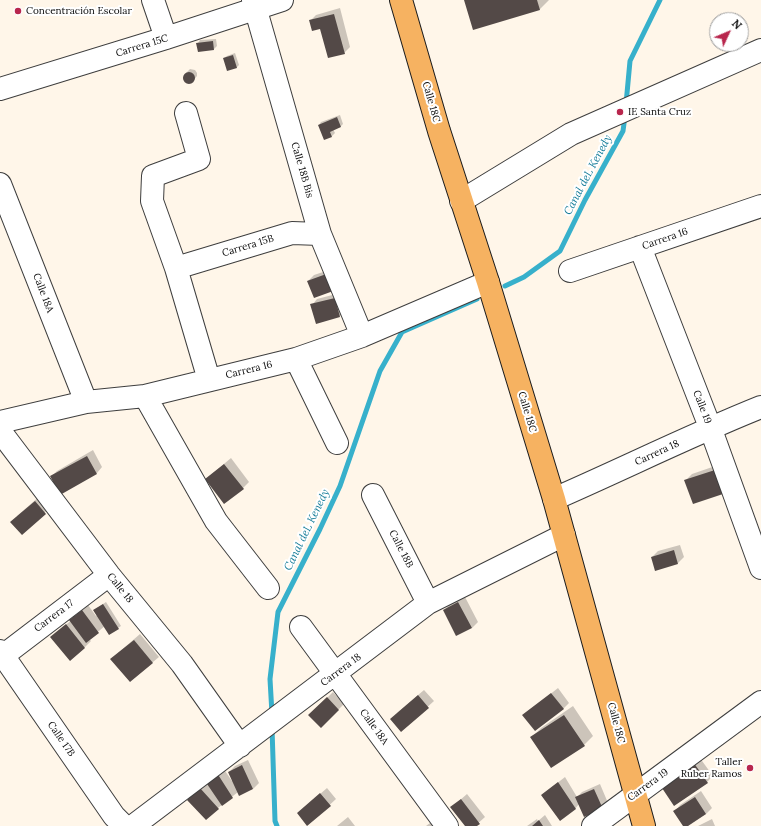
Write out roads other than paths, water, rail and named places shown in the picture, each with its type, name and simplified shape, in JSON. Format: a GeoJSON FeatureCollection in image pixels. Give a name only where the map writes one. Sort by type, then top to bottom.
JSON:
{"type":"FeatureCollection","features":[{"type":"Feature","properties":{"kind":"main road","name":"Calle 18C"},"geometry":{"type":"LineString","coordinates":[[401,0],[439,131],[488,282],[554,499],[644,826]]}},
{"type":"Feature","properties":{"kind":"street"},"geometry":{"type":"LineString","coordinates":[[153,0],[166,38]]}},
{"type":"Feature","properties":{"kind":"street","name":"Carrera 15C"},"geometry":{"type":"LineString","coordinates":[[0,89],[166,38],[254,4],[282,0]]}},
{"type":"Feature","properties":{"kind":"street","name":"Calle 18B Bis"},"geometry":{"type":"LineString","coordinates":[[254,4],[320,234],[362,336]]}},
{"type":"Feature","properties":{"kind":"street"},"geometry":{"type":"LineString","coordinates":[[462,201],[571,134],[761,50]]}},
{"type":"Feature","properties":{"kind":"street"},"geometry":{"type":"LineString","coordinates":[[186,113],[199,159],[153,176],[152,201],[176,268],[209,380]]}},
{"type":"Feature","properties":{"kind":"street","name":"Calle 18A"},"geometry":{"type":"LineString","coordinates":[[0,184],[86,402]]}},
{"type":"Feature","properties":{"kind":"street","name":"Carrera 16"},"geometry":{"type":"LineString","coordinates":[[570,272],[761,206]]}},
{"type":"Feature","properties":{"kind":"street","name":"Carrera 15B"},"geometry":{"type":"LineString","coordinates":[[176,268],[292,233],[320,234]]}},
{"type":"Feature","properties":{"kind":"street","name":"Calle 19"},"geometry":{"type":"LineString","coordinates":[[640,247],[710,428],[761,568]]}},
{"type":"Feature","properties":{"kind":"street","name":"Carrera 16"},"geometry":{"type":"LineString","coordinates":[[0,422],[86,402],[145,396],[296,359],[362,336],[488,282]]}},
{"type":"Feature","properties":{"kind":"street"},"geometry":{"type":"LineString","coordinates":[[296,359],[337,443]]}},
{"type":"Feature","properties":{"kind":"street"},"geometry":{"type":"LineString","coordinates":[[145,396],[216,522],[268,588]]}},
{"type":"Feature","properties":{"kind":"street","name":"Carrera 18"},"geometry":{"type":"LineString","coordinates":[[554,499],[617,472],[710,428],[761,407]]}},
{"type":"Feature","properties":{"kind":"street","name":"Calle 18"},"geometry":{"type":"LineString","coordinates":[[0,431],[109,575],[182,664],[240,746]]}},
{"type":"Feature","properties":{"kind":"street","name":"Calle 18B"},"geometry":{"type":"LineString","coordinates":[[373,495],[428,603]]}},
{"type":"Feature","properties":{"kind":"street","name":"Carrera 18"},"geometry":{"type":"LineString","coordinates":[[118,824],[240,746],[428,603],[564,535]]}},
{"type":"Feature","properties":{"kind":"street","name":"Carrera 17"},"geometry":{"type":"LineString","coordinates":[[1,655],[109,575]]}},
{"type":"Feature","properties":{"kind":"street","name":"Calle 18A"},"geometry":{"type":"LineString","coordinates":[[301,627],[447,826]]}},
{"type":"Feature","properties":{"kind":"street","name":"Calle 17B"},"geometry":{"type":"LineString","coordinates":[[1,655],[118,824]]}},
{"type":"Feature","properties":{"kind":"street","name":"Carrera 19"},"geometry":{"type":"LineString","coordinates":[[593,826],[761,702]]}},
{"type":"Feature","properties":{"kind":"waterway","name":"Canal deL Kenedy"},"geometry":{"type":"LineString","coordinates":[[626,104],[630,61],[660,0]]}},
{"type":"Feature","properties":{"kind":"waterway","name":"Canal deL Kenedy"},"geometry":{"type":"LineString","coordinates":[[505,286],[524,277],[560,251],[585,200],[623,131],[625,116]]}},
{"type":"Feature","properties":{"kind":"waterway","name":"Canal deL Kenedy"},"geometry":{"type":"LineString","coordinates":[[272,714],[270,679],[278,612],[340,486],[380,371],[402,332],[477,299]]}},
{"type":"Feature","properties":{"kind":"waterway","name":"Canal deL Kenedy"},"geometry":{"type":"LineString","coordinates":[[272,728],[275,821],[277,826]]}},
{"type":"Feature","properties":{"kind":"place","name":"Concentración Escolar"},"geometry":{"type":"Point","coordinates":[18,11]}},
{"type":"Feature","properties":{"kind":"place","name":"IE Santa Cruz"},"geometry":{"type":"Point","coordinates":[620,112]}},
{"type":"Feature","properties":{"kind":"place","name":"Taller Ruber Ramos"},"geometry":{"type":"Point","coordinates":[750,768]}}]}
